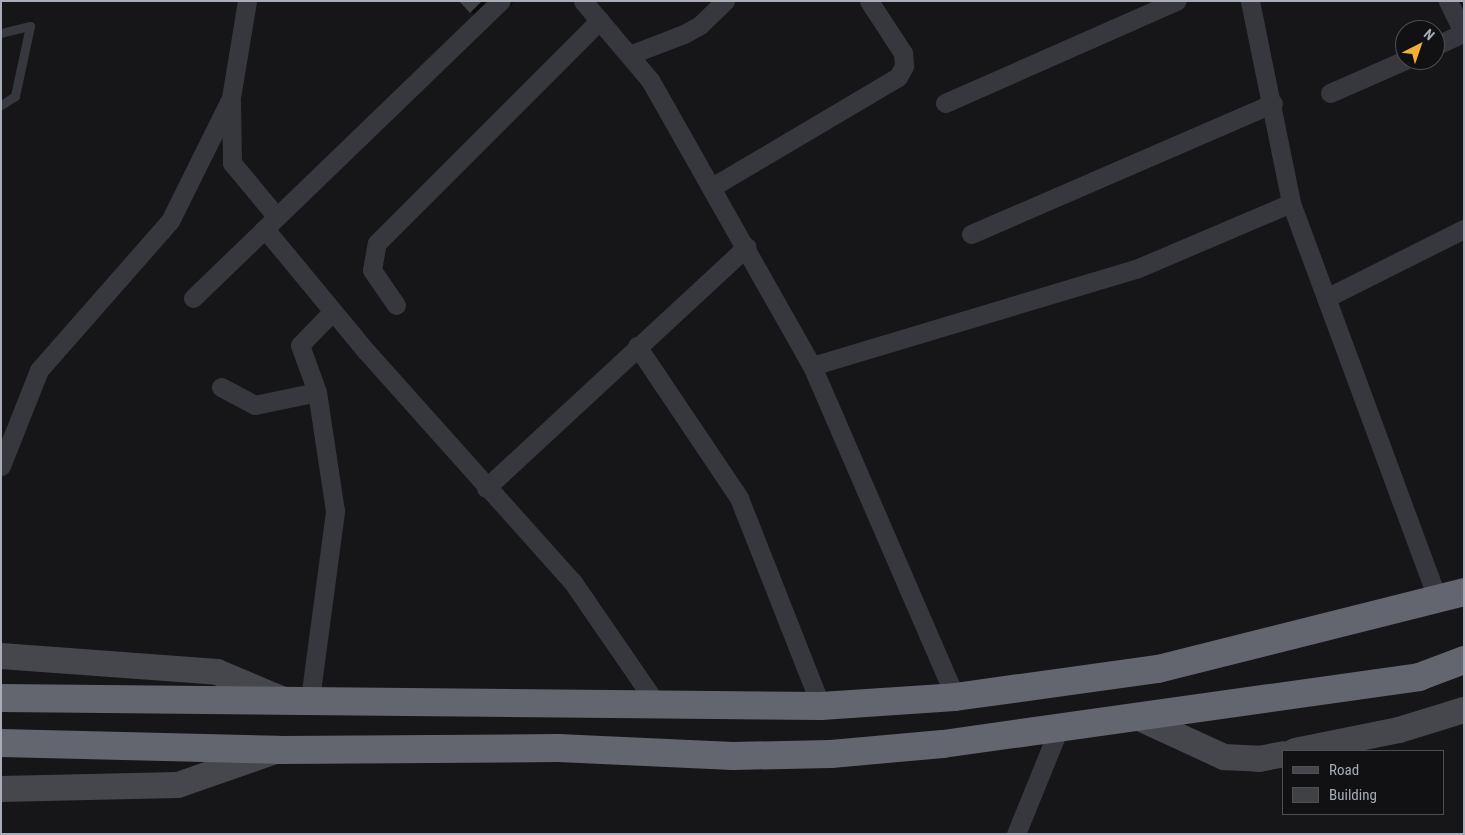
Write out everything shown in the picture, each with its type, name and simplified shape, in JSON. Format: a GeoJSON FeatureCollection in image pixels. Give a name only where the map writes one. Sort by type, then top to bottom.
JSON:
{"type":"FeatureCollection","features":[{"type":"Feature","properties":{"kind":"highway"},"geometry":{"type":"LineString","coordinates":[[1,698],[134,701],[281,698],[821,706],[955,697],[1158,669],[1438,601],[1464,592]]}},
{"type":"Feature","properties":{"kind":"highway"},"geometry":{"type":"LineString","coordinates":[[1,743],[131,744],[278,750],[558,748],[733,756],[832,754],[1059,728],[1420,677],[1464,660]]}},
{"type":"Feature","properties":{"kind":"main road"},"geometry":{"type":"LineString","coordinates":[[1,656],[217,672],[281,698]]}},
{"type":"Feature","properties":{"kind":"main road"},"geometry":{"type":"LineString","coordinates":[[1300,750],[1399,730],[1464,710]]}},
{"type":"Feature","properties":{"kind":"main road"},"geometry":{"type":"LineString","coordinates":[[1137,717],[1224,757],[1260,759],[1282,754]]}},
{"type":"Feature","properties":{"kind":"main road"},"geometry":{"type":"LineString","coordinates":[[1,789],[178,785],[278,750]]}},
{"type":"Feature","properties":{"kind":"street"},"geometry":{"type":"LineString","coordinates":[[247,1],[231,98],[232,163],[271,223],[333,311],[486,488],[572,581],[656,704]]}},
{"type":"Feature","properties":{"kind":"street"},"geometry":{"type":"LineString","coordinates":[[194,298],[501,1]]}},
{"type":"Feature","properties":{"kind":"street"},"geometry":{"type":"LineString","coordinates":[[584,1],[650,80],[812,366],[955,697]]}},
{"type":"Feature","properties":{"kind":"street"},"geometry":{"type":"LineString","coordinates":[[629,55],[684,34],[725,1]]}},
{"type":"Feature","properties":{"kind":"street"},"geometry":{"type":"LineString","coordinates":[[945,102],[1176,1]]}},
{"type":"Feature","properties":{"kind":"street"},"geometry":{"type":"LineString","coordinates":[[1250,1],[1273,104],[1292,203],[1438,601]]}},
{"type":"Feature","properties":{"kind":"street"},"geometry":{"type":"LineString","coordinates":[[1445,42],[1463,34],[1448,1]]}},
{"type":"Feature","properties":{"kind":"street"},"geometry":{"type":"LineString","coordinates":[[712,187],[898,77],[904,66],[903,52],[873,3]]}},
{"type":"Feature","properties":{"kind":"street"},"geometry":{"type":"LineString","coordinates":[[396,305],[372,270],[377,243],[600,20]]}},
{"type":"Feature","properties":{"kind":"street"},"geometry":{"type":"LineString","coordinates":[[1330,93],[1395,64]]}},
{"type":"Feature","properties":{"kind":"street"},"geometry":{"type":"LineString","coordinates":[[1,466],[39,370],[170,221],[231,98]]}},
{"type":"Feature","properties":{"kind":"street"},"geometry":{"type":"LineString","coordinates":[[971,234],[1273,104]]}},
{"type":"Feature","properties":{"kind":"street"},"geometry":{"type":"LineString","coordinates":[[812,366],[1136,269],[1292,203]]}},
{"type":"Feature","properties":{"kind":"street"},"geometry":{"type":"LineString","coordinates":[[1326,298],[1464,229]]}},
{"type":"Feature","properties":{"kind":"street"},"geometry":{"type":"LineString","coordinates":[[486,488],[746,247]]}},
{"type":"Feature","properties":{"kind":"street"},"geometry":{"type":"LineString","coordinates":[[310,699],[335,511],[317,392],[300,345],[333,311]]}},
{"type":"Feature","properties":{"kind":"street"},"geometry":{"type":"LineString","coordinates":[[637,346],[740,498],[821,706]]}},
{"type":"Feature","properties":{"kind":"street"},"geometry":{"type":"LineString","coordinates":[[221,387],[255,406],[317,392]]}},
{"type":"Feature","properties":{"kind":"street"},"geometry":{"type":"LineString","coordinates":[[1016,834],[1059,728]]}},
{"type":"Feature","properties":{"kind":"lane"},"geometry":{"type":"LineString","coordinates":[[1,33],[30,26],[14,96],[1,105]]}},
{"type":"Feature","properties":{"kind":"building"},"geometry":{"type":"Polygon","coordinates":[[[459,1],[482,1],[470,13],[459,1]]]}}]}
